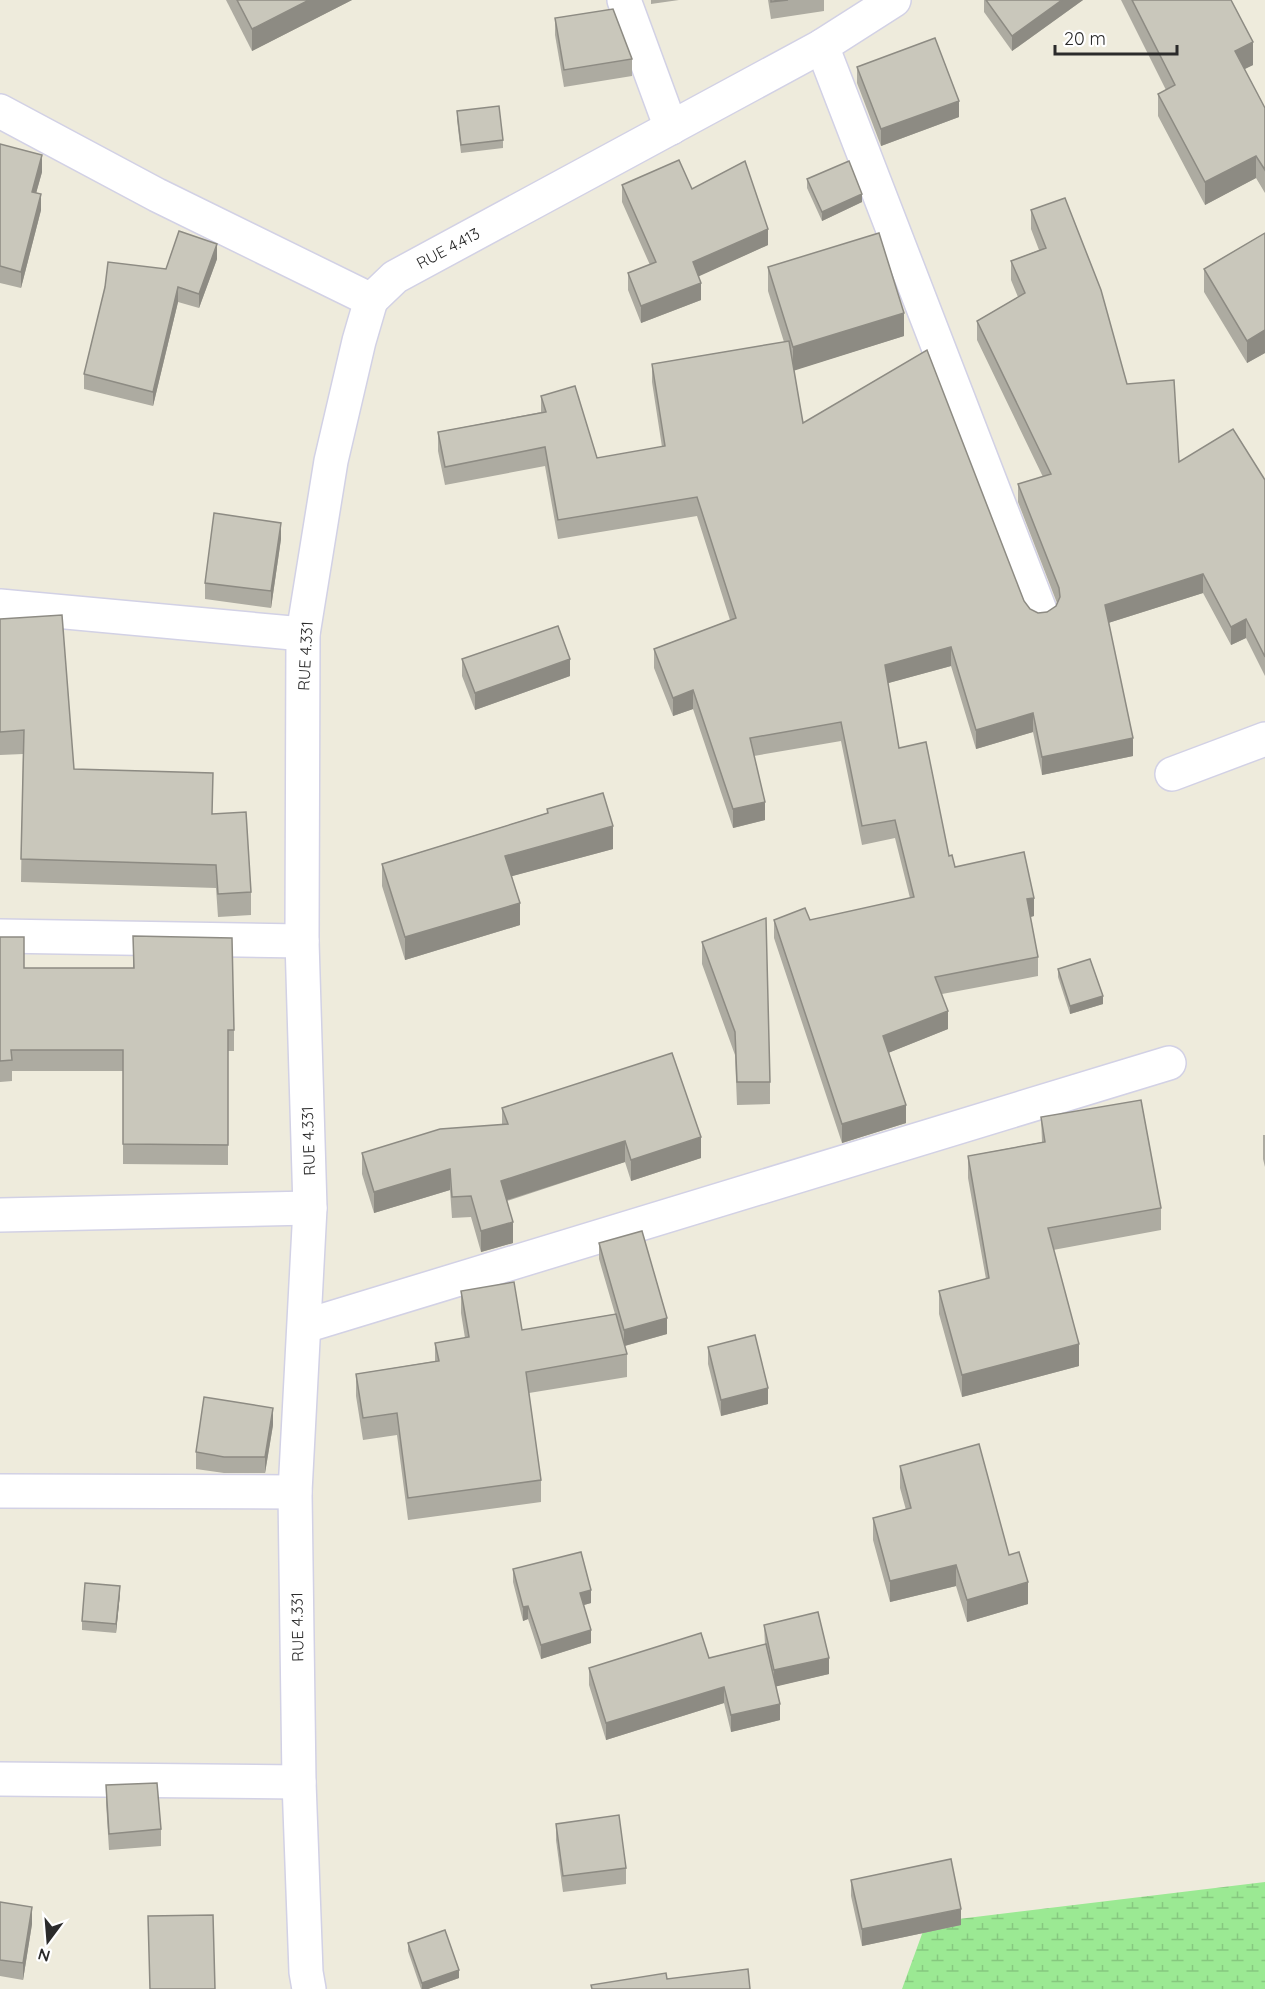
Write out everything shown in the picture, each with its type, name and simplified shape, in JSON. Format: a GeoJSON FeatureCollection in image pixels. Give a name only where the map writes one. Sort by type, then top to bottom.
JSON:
{"type":"FeatureCollection","features":[{"type":"Feature","properties":{"kind":"street"},"geometry":{"type":"LineString","coordinates":[[624,0],[671,128]]}},
{"type":"Feature","properties":{"kind":"street","name":"RUE 4.413"},"geometry":{"type":"LineString","coordinates":[[371,300],[395,277],[822,46],[894,0]]}},
{"type":"Feature","properties":{"kind":"street"},"geometry":{"type":"LineString","coordinates":[[822,46],[1041,613]]}},
{"type":"Feature","properties":{"kind":"street"},"geometry":{"type":"LineString","coordinates":[[0,111],[157,195],[371,300]]}},
{"type":"Feature","properties":{"kind":"street","name":"RUE 4.331"},"geometry":{"type":"LineString","coordinates":[[309,1989],[306,1972],[299,1782],[295,1492],[310,1208],[302,941],[303,634],[331,461],[371,300]]}},
{"type":"Feature","properties":{"kind":"street"},"geometry":{"type":"LineString","coordinates":[[0,606],[303,634]]}},
{"type":"Feature","properties":{"kind":"street"},"geometry":{"type":"LineString","coordinates":[[1172,774],[1265,739]]}},
{"type":"Feature","properties":{"kind":"street"},"geometry":{"type":"LineString","coordinates":[[0,936],[302,941]]}},
{"type":"Feature","properties":{"kind":"street"},"geometry":{"type":"LineString","coordinates":[[305,1326],[1169,1063]]}},
{"type":"Feature","properties":{"kind":"street"},"geometry":{"type":"LineString","coordinates":[[0,1215],[310,1208]]}},
{"type":"Feature","properties":{"kind":"street"},"geometry":{"type":"LineString","coordinates":[[0,1491],[295,1492]]}},
{"type":"Feature","properties":{"kind":"street"},"geometry":{"type":"LineString","coordinates":[[0,1779],[299,1782]]}},
{"type":"Feature","properties":{"kind":"green space"},"geometry":{"type":"Polygon","coordinates":[[[1265,1882],[1265,1989],[902,1989],[926,1923],[1265,1882]]]}},
{"type":"Feature","properties":{"kind":"building"},"geometry":{"type":"Polygon","coordinates":[[[237,0],[309,0],[252,29],[237,0]]]}},
{"type":"Feature","properties":{"kind":"building"},"geometry":{"type":"Polygon","coordinates":[[[986,0],[1062,0],[1012,36],[986,0]]]}},
{"type":"Feature","properties":{"kind":"building"},"geometry":{"type":"Polygon","coordinates":[[[1132,0],[1231,0],[1253,42],[1235,51],[1265,108],[1265,170],[1256,156],[1205,182],[1158,94],[1175,85],[1132,0]]]}},
{"type":"Feature","properties":{"kind":"building"},"geometry":{"type":"Polygon","coordinates":[[[613,9],[632,59],[564,70],[555,18],[613,9]]]}},
{"type":"Feature","properties":{"kind":"building"},"geometry":{"type":"Polygon","coordinates":[[[935,38],[959,101],[881,129],[857,67],[935,38]]]}},
{"type":"Feature","properties":{"kind":"building"},"geometry":{"type":"Polygon","coordinates":[[[499,106],[503,140],[461,145],[457,111],[499,106]]]}},
{"type":"Feature","properties":{"kind":"building"},"geometry":{"type":"Polygon","coordinates":[[[0,144],[42,155],[32,192],[41,194],[21,272],[0,266],[0,144]]]}},
{"type":"Feature","properties":{"kind":"building"},"geometry":{"type":"Polygon","coordinates":[[[679,160],[692,189],[745,161],[768,229],[693,262],[701,283],[641,306],[628,273],[656,262],[622,185],[679,160]]]}},
{"type":"Feature","properties":{"kind":"building"},"geometry":{"type":"Polygon","coordinates":[[[849,161],[862,194],[822,212],[807,179],[849,161]]]}},
{"type":"Feature","properties":{"kind":"building"},"geometry":{"type":"Polygon","coordinates":[[[1065,198],[1101,290],[1127,384],[1174,380],[1179,462],[1233,429],[1265,480],[1265,657],[1246,619],[1231,627],[1203,574],[1105,605],[1133,738],[1042,757],[1033,713],[976,730],[951,647],[885,665],[899,748],[926,742],[949,856],[952,855],[955,867],[1024,852],[1034,898],[1027,899],[1038,957],[935,977],[948,1011],[883,1036],[906,1105],[842,1124],[774,920],[805,908],[810,920],[914,897],[895,820],[862,826],[841,722],[750,738],[765,802],[733,809],[693,690],[673,698],[654,649],[736,618],[697,497],[558,520],[545,447],[445,467],[438,432],[546,412],[541,396],[575,386],[597,458],[665,446],[652,364],[789,341],[803,423],[927,350],[1024,601],[1030,609],[1038,613],[1047,612],[1056,606],[1060,597],[1059,588],[1018,484],[1051,474],[977,321],[1025,293],[1011,261],[1046,248],[1031,210],[1065,198]]]}},
{"type":"Feature","properties":{"kind":"building"},"geometry":{"type":"Polygon","coordinates":[[[179,231],[217,244],[199,294],[178,287],[153,392],[84,374],[105,287],[108,262],[166,269],[179,231]]]}},
{"type":"Feature","properties":{"kind":"building"},"geometry":{"type":"Polygon","coordinates":[[[879,233],[904,313],[793,347],[768,267],[879,233]]]}},
{"type":"Feature","properties":{"kind":"building"},"geometry":{"type":"Polygon","coordinates":[[[1265,233],[1265,330],[1247,341],[1204,269],[1265,233]]]}},
{"type":"Feature","properties":{"kind":"building"},"geometry":{"type":"Polygon","coordinates":[[[214,513],[281,523],[271,591],[205,583],[214,513]]]}},
{"type":"Feature","properties":{"kind":"building"},"geometry":{"type":"Polygon","coordinates":[[[62,615],[74,769],[213,773],[212,814],[246,812],[251,892],[218,894],[216,865],[21,859],[24,730],[0,732],[0,619],[62,615]]]}},
{"type":"Feature","properties":{"kind":"building"},"geometry":{"type":"Polygon","coordinates":[[[558,626],[570,659],[475,693],[462,659],[558,626]]]}},
{"type":"Feature","properties":{"kind":"building"},"geometry":{"type":"Polygon","coordinates":[[[603,793],[613,826],[505,856],[520,903],[405,937],[382,864],[548,813],[547,809],[603,793]]]}},
{"type":"Feature","properties":{"kind":"building"},"geometry":{"type":"Polygon","coordinates":[[[766,918],[770,1082],[737,1082],[735,1032],[702,942],[766,918]]]}},
{"type":"Feature","properties":{"kind":"building"},"geometry":{"type":"Polygon","coordinates":[[[133,936],[232,938],[234,1030],[228,1030],[228,1145],[123,1144],[123,1050],[11,1050],[12,1060],[0,1061],[0,937],[24,937],[24,968],[134,968],[133,936]]]}},
{"type":"Feature","properties":{"kind":"building"},"geometry":{"type":"Polygon","coordinates":[[[1090,959],[1103,996],[1070,1006],[1058,969],[1090,959]]]}},
{"type":"Feature","properties":{"kind":"building"},"geometry":{"type":"Polygon","coordinates":[[[672,1053],[701,1137],[631,1160],[625,1141],[501,1181],[513,1222],[481,1231],[471,1196],[452,1197],[450,1169],[374,1192],[362,1153],[440,1129],[508,1124],[502,1108],[672,1053]]]}},
{"type":"Feature","properties":{"kind":"building"},"geometry":{"type":"Polygon","coordinates":[[[1141,1100],[1161,1208],[1048,1228],[1079,1344],[962,1375],[939,1291],[989,1278],[968,1156],[1045,1142],[1041,1117],[1141,1100]]]}},
{"type":"Feature","properties":{"kind":"building"},"geometry":{"type":"Polygon","coordinates":[[[642,1231],[667,1318],[624,1330],[599,1243],[642,1231]]]}},
{"type":"Feature","properties":{"kind":"building"},"geometry":{"type":"Polygon","coordinates":[[[514,1282],[522,1330],[616,1314],[627,1354],[526,1372],[541,1480],[408,1498],[397,1413],[363,1418],[356,1374],[439,1361],[435,1343],[469,1337],[461,1291],[514,1282]]]}},
{"type":"Feature","properties":{"kind":"building"},"geometry":{"type":"Polygon","coordinates":[[[755,1335],[768,1388],[721,1400],[708,1347],[755,1335]]]}},
{"type":"Feature","properties":{"kind":"building"},"geometry":{"type":"Polygon","coordinates":[[[204,1397],[273,1408],[265,1457],[224,1457],[196,1452],[204,1397]]]}},
{"type":"Feature","properties":{"kind":"building"},"geometry":{"type":"Polygon","coordinates":[[[979,1444],[1009,1555],[1019,1552],[1028,1582],[967,1600],[956,1565],[890,1581],[873,1518],[911,1508],[900,1466],[979,1444]]]}},
{"type":"Feature","properties":{"kind":"building"},"geometry":{"type":"Polygon","coordinates":[[[581,1552],[591,1590],[580,1593],[591,1630],[541,1645],[528,1606],[523,1607],[513,1569],[581,1552]]]}},
{"type":"Feature","properties":{"kind":"building"},"geometry":{"type":"Polygon","coordinates":[[[85,1583],[120,1586],[116,1624],[82,1621],[85,1583]]]}},
{"type":"Feature","properties":{"kind":"building"},"geometry":{"type":"Polygon","coordinates":[[[818,1612],[829,1658],[774,1670],[764,1625],[818,1612]]]}},
{"type":"Feature","properties":{"kind":"building"},"geometry":{"type":"Polygon","coordinates":[[[701,1633],[709,1658],[766,1644],[780,1704],[731,1715],[724,1687],[606,1723],[589,1668],[701,1633]]]}},
{"type":"Feature","properties":{"kind":"building"},"geometry":{"type":"Polygon","coordinates":[[[157,1783],[161,1829],[109,1834],[106,1785],[157,1783]]]}},
{"type":"Feature","properties":{"kind":"building"},"geometry":{"type":"Polygon","coordinates":[[[619,1815],[626,1868],[563,1876],[556,1824],[619,1815]]]}},
{"type":"Feature","properties":{"kind":"building"},"geometry":{"type":"Polygon","coordinates":[[[951,1859],[961,1909],[862,1929],[851,1880],[951,1859]]]}},
{"type":"Feature","properties":{"kind":"building"},"geometry":{"type":"Polygon","coordinates":[[[0,1902],[32,1907],[23,1963],[0,1960],[0,1902]]]}},
{"type":"Feature","properties":{"kind":"building"},"geometry":{"type":"Polygon","coordinates":[[[213,1915],[215,1989],[150,1989],[148,1916],[213,1915]]]}},
{"type":"Feature","properties":{"kind":"building"},"geometry":{"type":"Polygon","coordinates":[[[445,1930],[459,1970],[422,1983],[408,1943],[445,1930]]]}},
{"type":"Feature","properties":{"kind":"building"},"geometry":{"type":"Polygon","coordinates":[[[748,1969],[750,1989],[592,1989],[591,1985],[666,1973],[667,1979],[748,1969]]]}}]}
